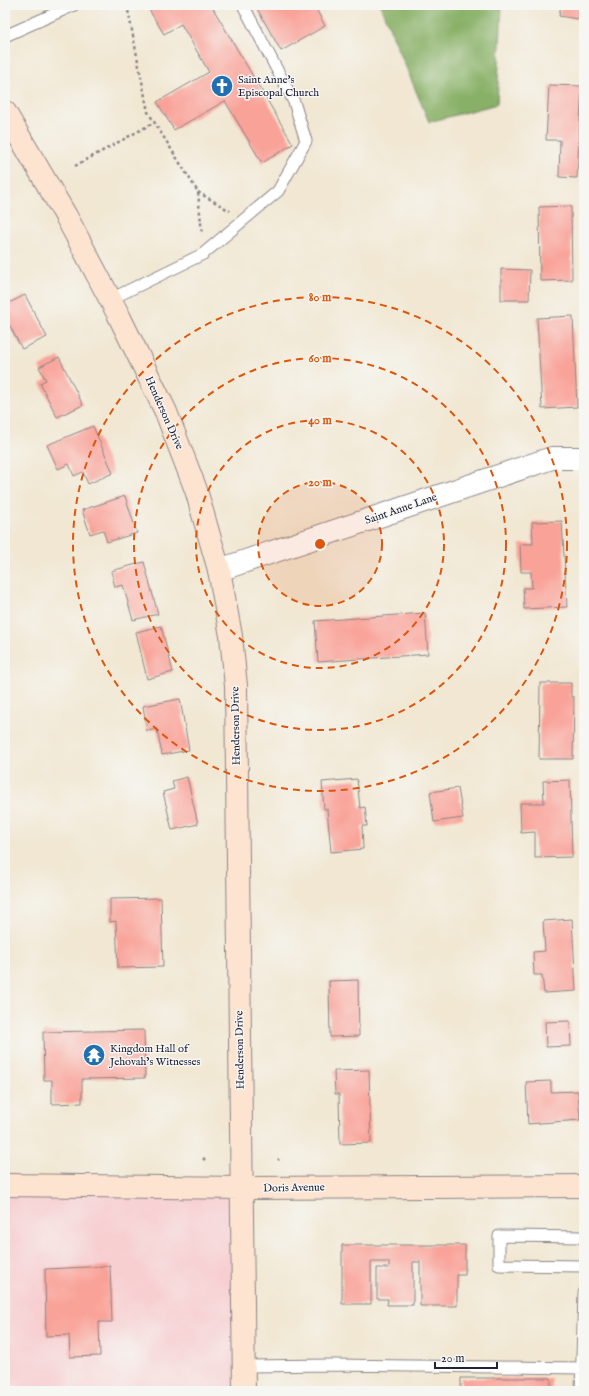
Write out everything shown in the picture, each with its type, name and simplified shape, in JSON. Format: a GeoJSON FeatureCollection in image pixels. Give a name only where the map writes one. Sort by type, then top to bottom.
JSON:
{"type":"FeatureCollection","features":[{"type":"Feature","properties":{"kind":"main road","name":"Henderson Drive"},"geometry":{"type":"LineString","coordinates":[[5,112],[66,216],[111,299],[166,412],[196,490],[219,570],[231,636],[236,686],[244,1391]]}},
{"type":"Feature","properties":{"kind":"main road","name":"Doris Avenue"},"geometry":{"type":"LineString","coordinates":[[5,1185],[241,1188],[584,1186]]}},
{"type":"Feature","properties":{"kind":"street","name":"Saint Anne Lane"},"geometry":{"type":"LineString","coordinates":[[219,570],[552,458],[584,458]]}},
{"type":"Feature","properties":{"kind":"lane"},"geometry":{"type":"LineString","coordinates":[[5,36],[74,5]]}},
{"type":"Feature","properties":{"kind":"lane"},"geometry":{"type":"LineString","coordinates":[[111,299],[203,254],[278,191],[306,141],[294,102],[243,5]]}},
{"type":"Feature","properties":{"kind":"lane"},"geometry":{"type":"LineString","coordinates":[[584,1237],[499,1236],[499,1265],[584,1266]]}},
{"type":"Feature","properties":{"kind":"lane"},"geometry":{"type":"LineString","coordinates":[[581,1391],[583,1368],[584,1293]]}},
{"type":"Feature","properties":{"kind":"lane"},"geometry":{"type":"LineString","coordinates":[[243,1366],[331,1365],[583,1368]]}},
{"type":"Feature","properties":{"kind":"path"},"geometry":{"type":"LineString","coordinates":[[127,5],[148,112],[198,192],[203,254]]}},
{"type":"Feature","properties":{"kind":"path"},"geometry":{"type":"LineString","coordinates":[[74,166],[155,122]]}},
{"type":"Feature","properties":{"kind":"path"},"geometry":{"type":"LineString","coordinates":[[198,192],[244,220]]}},
{"type":"Feature","properties":{"kind":"shaded area"},"geometry":{"type":"Polygon","coordinates":[[[5,1185],[241,1188],[244,1391],[5,1391],[5,1185]]]}},
{"type":"Feature","properties":{"kind":"green space"},"geometry":{"type":"Polygon","coordinates":[[[380,5],[502,5],[497,104],[429,122],[380,5]]]}},
{"type":"Feature","properties":{"kind":"building","name":"Saint Anne's Episcopal Church"},"geometry":{"type":"Polygon","coordinates":[[[153,5],[211,5],[293,144],[262,163],[225,101],[174,130],[157,102],[209,72],[181,24],[164,34],[148,8],[153,5]]]}},
{"type":"Feature","properties":{"kind":"building"},"geometry":{"type":"Polygon","coordinates":[[[255,5],[314,5],[325,26],[281,51],[255,5]]]}},
{"type":"Feature","properties":{"kind":"building"},"geometry":{"type":"Polygon","coordinates":[[[561,5],[584,5],[584,20],[559,16],[561,5]]]}},
{"type":"Feature","properties":{"kind":"building"},"geometry":{"type":"Polygon","coordinates":[[[549,85],[582,86],[577,178],[559,177],[560,140],[546,140],[549,85]]]}},
{"type":"Feature","properties":{"kind":"building"},"geometry":{"type":"Polygon","coordinates":[[[571,206],[572,280],[540,281],[539,207],[571,206]]]}},
{"type":"Feature","properties":{"kind":"building"},"geometry":{"type":"Polygon","coordinates":[[[501,269],[530,270],[529,300],[501,300],[501,269]]]}},
{"type":"Feature","properties":{"kind":"building"},"geometry":{"type":"Polygon","coordinates":[[[25,295],[47,337],[22,349],[5,317],[5,305],[25,295]]]}},
{"type":"Feature","properties":{"kind":"building"},"geometry":{"type":"Polygon","coordinates":[[[573,316],[577,407],[542,409],[537,318],[573,316]]]}},
{"type":"Feature","properties":{"kind":"building"},"geometry":{"type":"Polygon","coordinates":[[[59,357],[83,405],[57,417],[40,383],[46,380],[39,367],[59,357]]]}},
{"type":"Feature","properties":{"kind":"building"},"geometry":{"type":"Polygon","coordinates":[[[93,426],[113,473],[88,484],[83,472],[74,476],[69,464],[58,469],[47,445],[93,426]]]}},
{"type":"Feature","properties":{"kind":"building"},"geometry":{"type":"Polygon","coordinates":[[[125,496],[137,533],[107,542],[103,530],[90,534],[82,510],[125,496]]]}},
{"type":"Feature","properties":{"kind":"building"},"geometry":{"type":"Polygon","coordinates":[[[562,521],[567,607],[524,609],[523,588],[532,588],[531,572],[521,572],[520,544],[533,544],[532,522],[562,521]]]}},
{"type":"Feature","properties":{"kind":"building"},"geometry":{"type":"Polygon","coordinates":[[[144,562],[158,614],[133,620],[123,585],[115,587],[111,571],[144,562]]]}},
{"type":"Feature","properties":{"kind":"building"},"geometry":{"type":"Polygon","coordinates":[[[425,613],[428,654],[318,662],[315,621],[425,613]]]}},
{"type":"Feature","properties":{"kind":"building"},"geometry":{"type":"Polygon","coordinates":[[[161,626],[173,672],[147,679],[136,632],[161,626]]]}},
{"type":"Feature","properties":{"kind":"building"},"geometry":{"type":"Polygon","coordinates":[[[540,683],[571,683],[571,697],[574,697],[573,759],[539,759],[540,683]]]}},
{"type":"Feature","properties":{"kind":"building"},"geometry":{"type":"Polygon","coordinates":[[[180,699],[189,750],[162,755],[157,729],[147,731],[143,706],[180,699]]]}},
{"type":"Feature","properties":{"kind":"building"},"geometry":{"type":"Polygon","coordinates":[[[187,777],[198,824],[172,830],[163,792],[174,789],[172,781],[187,777]]]}},
{"type":"Feature","properties":{"kind":"building"},"geometry":{"type":"Polygon","coordinates":[[[357,779],[360,808],[365,807],[367,826],[362,826],[363,849],[331,852],[327,809],[324,809],[322,782],[357,779]]]}},
{"type":"Feature","properties":{"kind":"building"},"geometry":{"type":"Polygon","coordinates":[[[570,780],[572,857],[535,858],[535,832],[521,833],[520,803],[544,803],[543,781],[570,780]]]}},
{"type":"Feature","properties":{"kind":"building"},"geometry":{"type":"Polygon","coordinates":[[[458,788],[463,818],[434,822],[430,792],[458,788]]]}},
{"type":"Feature","properties":{"kind":"building"},"geometry":{"type":"Polygon","coordinates":[[[161,898],[163,967],[118,968],[116,921],[110,922],[110,899],[161,898]]]}},
{"type":"Feature","properties":{"kind":"building"},"geometry":{"type":"Polygon","coordinates":[[[572,919],[576,991],[544,993],[542,975],[534,975],[533,952],[545,951],[543,921],[572,919]]]}},
{"type":"Feature","properties":{"kind":"building"},"geometry":{"type":"Polygon","coordinates":[[[358,980],[359,1036],[330,1037],[329,981],[358,980]]]}},
{"type":"Feature","properties":{"kind":"building"},"geometry":{"type":"Polygon","coordinates":[[[570,1021],[571,1046],[546,1047],[545,1022],[570,1021]]]}},
{"type":"Feature","properties":{"kind":"building","name":"Kingdom Hall of Jehovah’s Witnesses"},"geometry":{"type":"Polygon","coordinates":[[[144,1030],[145,1078],[82,1079],[82,1103],[52,1104],[52,1080],[44,1080],[43,1032],[144,1030]]]}},
{"type":"Feature","properties":{"kind":"building"},"geometry":{"type":"Polygon","coordinates":[[[369,1070],[371,1143],[340,1144],[339,1094],[335,1094],[334,1071],[369,1070]]]}},
{"type":"Feature","properties":{"kind":"building"},"geometry":{"type":"Polygon","coordinates":[[[551,1081],[551,1092],[578,1091],[580,1120],[528,1124],[526,1082],[551,1081]]]}},
{"type":"Feature","properties":{"kind":"building"},"geometry":{"type":"Polygon","coordinates":[[[342,1245],[465,1245],[465,1275],[457,1275],[457,1306],[420,1306],[420,1262],[413,1262],[413,1305],[387,1305],[388,1299],[377,1299],[377,1268],[389,1268],[389,1262],[371,1262],[371,1304],[342,1304],[342,1245]]]}},
{"type":"Feature","properties":{"kind":"building"},"geometry":{"type":"Polygon","coordinates":[[[110,1266],[112,1322],[99,1322],[100,1356],[70,1357],[69,1335],[46,1336],[45,1269],[110,1266]]]}},
{"type":"Feature","properties":{"kind":"building"},"geometry":{"type":"Polygon","coordinates":[[[461,1378],[551,1378],[551,1391],[461,1391],[461,1378]]]}},
{"type":"Feature","properties":{"kind":"place","name":"Saint Anne's Episcopal Church"},"geometry":{"type":"Point","coordinates":[222,86]}},
{"type":"Feature","properties":{"kind":"place","name":"Kingdom Hall of Jehovah’s Witnesses"},"geometry":{"type":"Point","coordinates":[94,1055]}}]}
